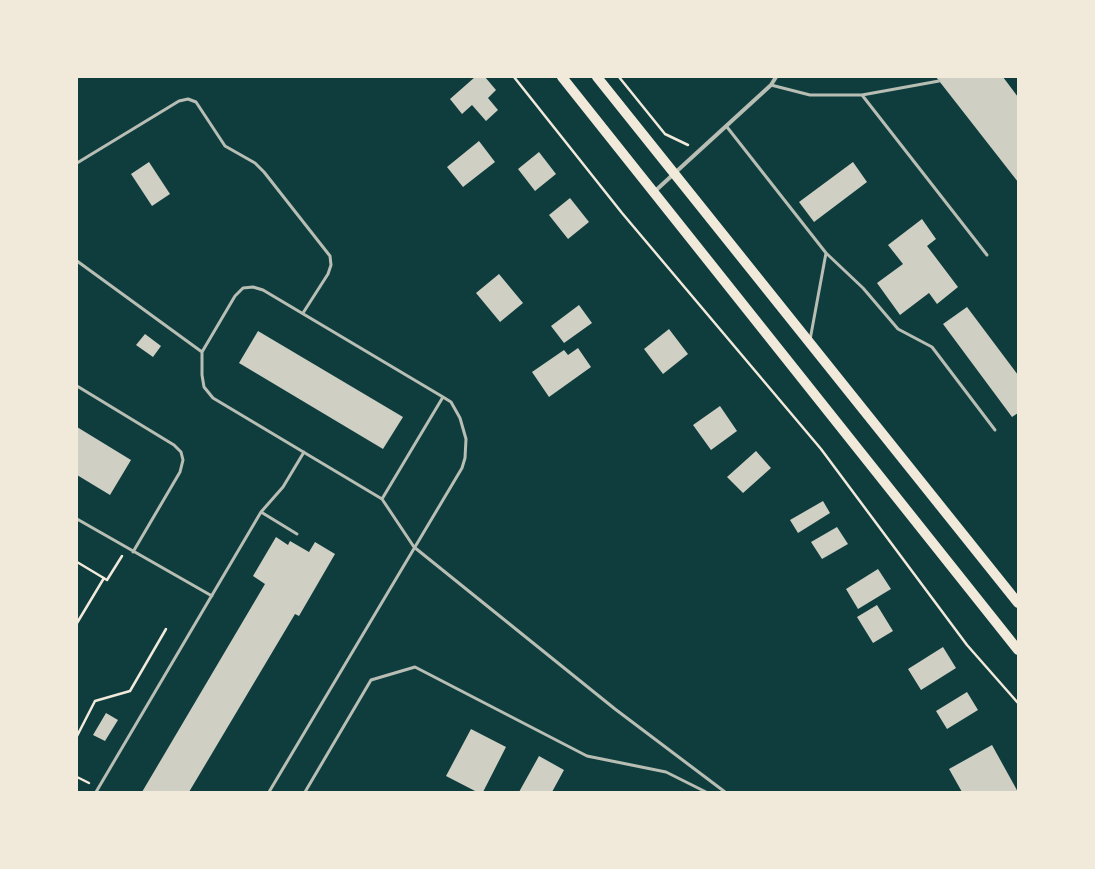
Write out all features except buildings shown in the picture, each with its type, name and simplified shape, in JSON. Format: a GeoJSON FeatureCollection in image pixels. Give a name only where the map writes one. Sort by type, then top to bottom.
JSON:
{"type":"FeatureCollection","features":[{"type":"Feature","properties":{"kind":"main road"},"geometry":{"type":"LineString","coordinates":[[562,77],[1018,650]]}},
{"type":"Feature","properties":{"kind":"main road"},"geometry":{"type":"LineString","coordinates":[[597,77],[1018,603]]}},
{"type":"Feature","properties":{"kind":"street"},"geometry":{"type":"LineString","coordinates":[[654,193],[727,127],[771,85],[776,77]]}},
{"type":"Feature","properties":{"kind":"lane"},"geometry":{"type":"LineString","coordinates":[[771,85],[810,95],[862,95],[939,81]]}},
{"type":"Feature","properties":{"kind":"lane"},"geometry":{"type":"LineString","coordinates":[[862,95],[987,255]]}},
{"type":"Feature","properties":{"kind":"lane"},"geometry":{"type":"LineString","coordinates":[[77,163],[179,102],[188,99],[196,102],[225,146],[251,160],[264,172],[330,256],[331,265],[328,274],[303,313]]}},
{"type":"Feature","properties":{"kind":"lane"},"geometry":{"type":"LineString","coordinates":[[727,127],[826,253],[863,288],[898,330],[932,347],[995,430]]}},
{"type":"Feature","properties":{"kind":"lane"},"geometry":{"type":"LineString","coordinates":[[809,342],[826,253]]}},
{"type":"Feature","properties":{"kind":"lane"},"geometry":{"type":"LineString","coordinates":[[77,261],[202,352]]}},
{"type":"Feature","properties":{"kind":"lane"},"geometry":{"type":"LineString","coordinates":[[269,792],[414,547],[462,468],[465,458],[466,439],[456,409],[443,397],[303,313],[263,290],[253,287],[243,288],[235,296],[202,352],[202,375],[204,387],[207,393],[382,499],[414,547],[621,713],[725,792]]}},
{"type":"Feature","properties":{"kind":"lane"},"geometry":{"type":"LineString","coordinates":[[77,386],[174,445],[181,452],[183,460],[180,472],[132,552]]}},
{"type":"Feature","properties":{"kind":"lane"},"geometry":{"type":"LineString","coordinates":[[382,499],[443,397]]}},
{"type":"Feature","properties":{"kind":"lane"},"geometry":{"type":"LineString","coordinates":[[96,792],[261,512],[283,487],[304,452]]}},
{"type":"Feature","properties":{"kind":"lane"},"geometry":{"type":"LineString","coordinates":[[261,512],[297,534]]}},
{"type":"Feature","properties":{"kind":"lane"},"geometry":{"type":"LineString","coordinates":[[77,519],[132,552],[158,564],[212,596]]}},
{"type":"Feature","properties":{"kind":"lane"},"geometry":{"type":"LineString","coordinates":[[305,792],[370,680],[415,667],[587,756],[666,772],[706,792]]}},
{"type":"Feature","properties":{"kind":"path"},"geometry":{"type":"LineString","coordinates":[[514,77],[622,213],[821,449],[968,645],[1018,703]]}},
{"type":"Feature","properties":{"kind":"path"},"geometry":{"type":"LineString","coordinates":[[619,77],[665,134],[700,151]]}},
{"type":"Feature","properties":{"kind":"path"},"geometry":{"type":"LineString","coordinates":[[77,562],[107,580],[126,548]]}},
{"type":"Feature","properties":{"kind":"path"},"geometry":{"type":"LineString","coordinates":[[77,623],[104,578]]}},
{"type":"Feature","properties":{"kind":"path"},"geometry":{"type":"LineString","coordinates":[[77,736],[95,701],[130,690],[166,629]]}}]}
